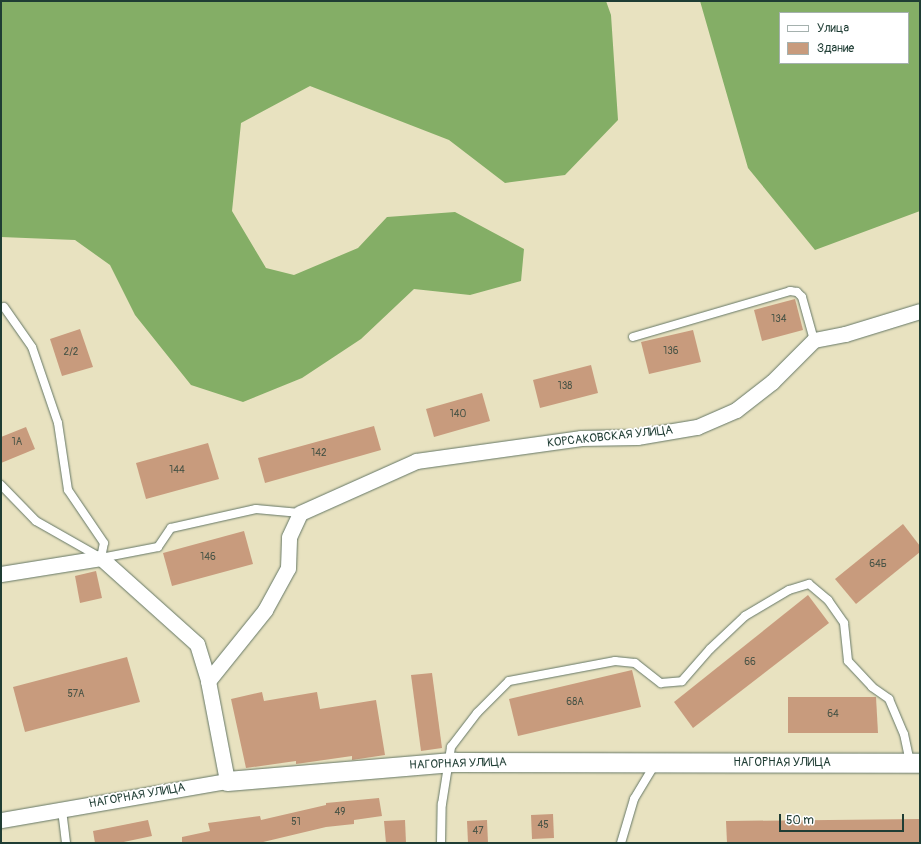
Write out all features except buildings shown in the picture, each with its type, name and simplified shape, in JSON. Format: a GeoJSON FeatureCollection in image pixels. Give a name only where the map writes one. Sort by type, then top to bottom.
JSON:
{"type":"FeatureCollection","features":[{"type":"Feature","properties":{"kind":"street"},"geometry":{"type":"LineString","coordinates":[[814,340],[845,334],[920,311]]}},
{"type":"Feature","properties":{"kind":"street","name":"КОРСАКОВСКАЯ УЛИЦА"},"geometry":{"type":"LineString","coordinates":[[300,513],[416,462],[581,438],[637,437],[696,428],[736,410],[772,382],[814,340]]}},
{"type":"Feature","properties":{"kind":"street"},"geometry":{"type":"LineString","coordinates":[[208,681],[265,610],[288,568],[289,536],[300,513]]}},
{"type":"Feature","properties":{"kind":"street"},"geometry":{"type":"LineString","coordinates":[[1,574],[101,558],[196,644],[208,681],[227,781]]}},
{"type":"Feature","properties":{"kind":"street","name":"НАГОРНАЯ УЛИЦА"},"geometry":{"type":"LineString","coordinates":[[1,820],[227,781],[448,763],[915,763]]}},
{"type":"Feature","properties":{"kind":"lane"},"geometry":{"type":"LineString","coordinates":[[633,337],[790,291],[797,292],[802,297],[814,340]]}},
{"type":"Feature","properties":{"kind":"lane"},"geometry":{"type":"LineString","coordinates":[[4,308],[32,347],[58,423],[68,490],[104,543],[101,558]]}},
{"type":"Feature","properties":{"kind":"lane"},"geometry":{"type":"LineString","coordinates":[[1,485],[36,522],[101,558],[158,547],[171,528],[256,509],[300,513]]}},
{"type":"Feature","properties":{"kind":"lane"},"geometry":{"type":"LineString","coordinates":[[441,843],[442,804],[451,747],[477,712],[509,681],[615,661],[635,664],[661,683],[682,681],[710,649],[745,616],[789,590],[809,584],[828,600],[844,624],[848,661],[872,687],[889,699],[915,763]]}},
{"type":"Feature","properties":{"kind":"lane"},"geometry":{"type":"LineString","coordinates":[[621,843],[634,799],[656,763]]}},
{"type":"Feature","properties":{"kind":"lane"},"geometry":{"type":"LineString","coordinates":[[62,810],[66,843]]}},
{"type":"Feature","properties":{"kind":"green space"},"geometry":{"type":"Polygon","coordinates":[[[1,1],[606,1],[611,15],[618,120],[565,175],[505,183],[449,140],[310,86],[241,123],[232,211],[266,268],[294,275],[358,248],[387,217],[455,212],[524,249],[521,281],[470,295],[414,289],[361,339],[302,378],[243,402],[191,385],[135,315],[110,265],[75,240],[1,237],[1,1]]]}},
{"type":"Feature","properties":{"kind":"green space"},"geometry":{"type":"Polygon","coordinates":[[[700,1],[920,1],[920,211],[815,250],[748,168],[700,1]]]}}]}
